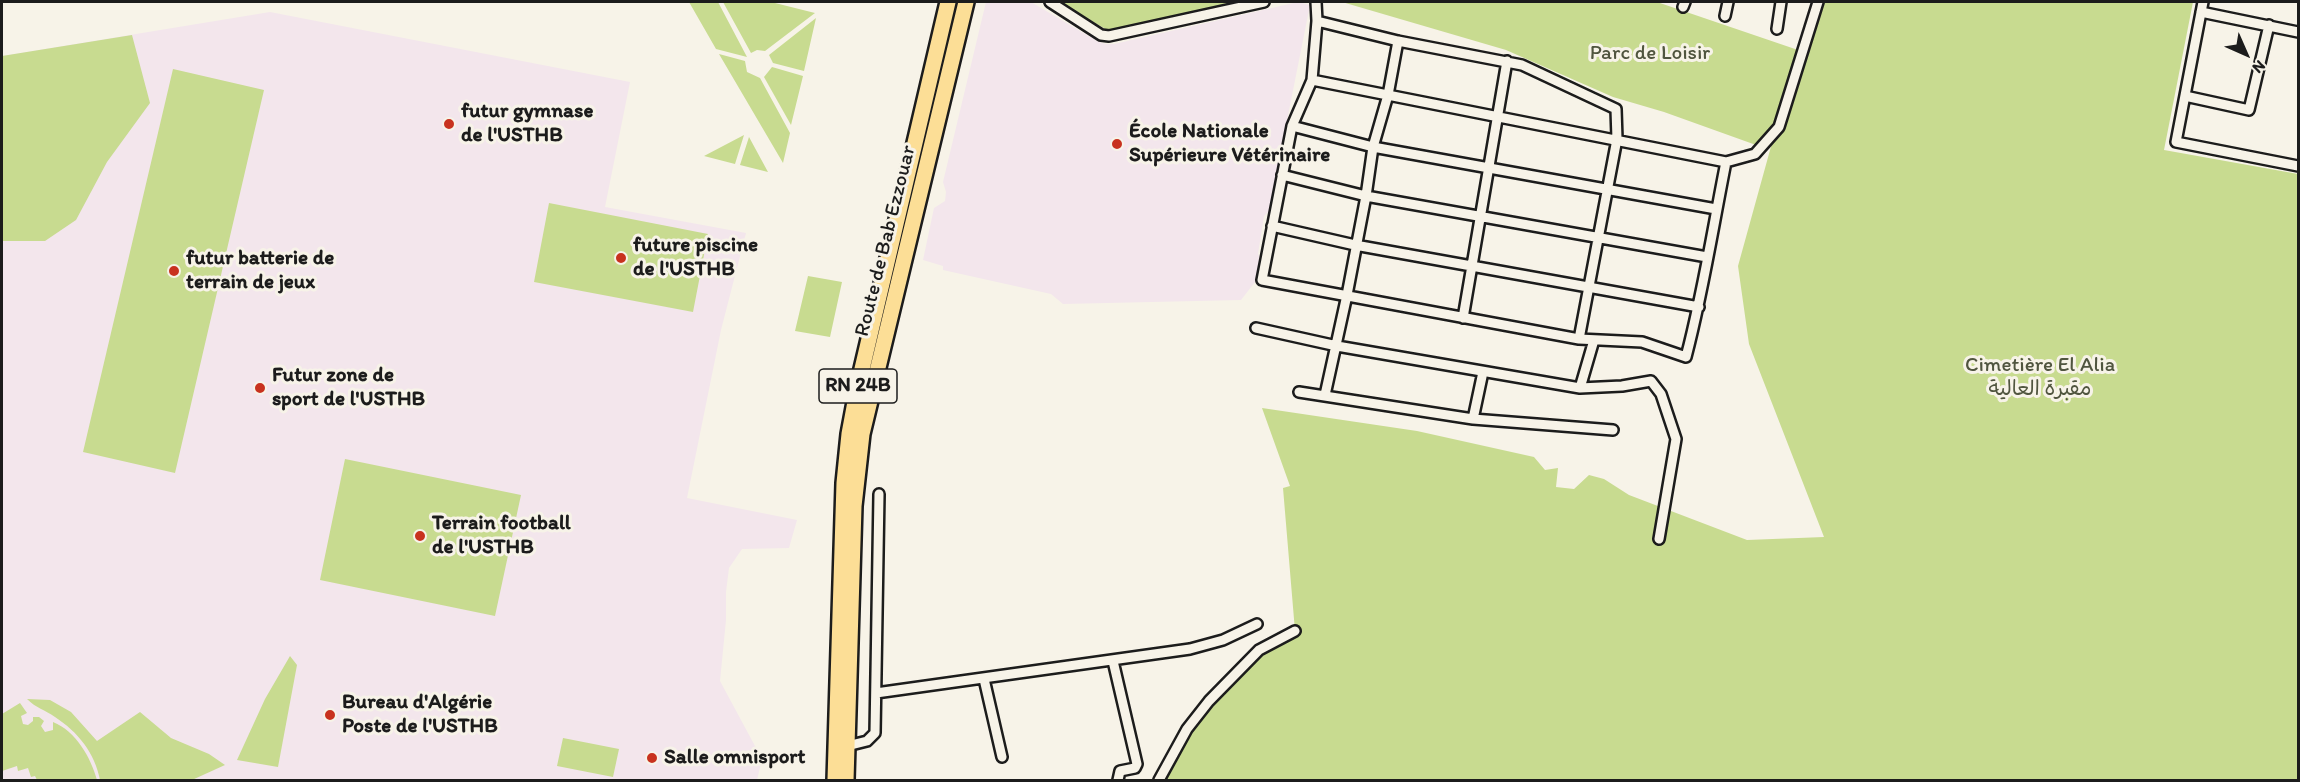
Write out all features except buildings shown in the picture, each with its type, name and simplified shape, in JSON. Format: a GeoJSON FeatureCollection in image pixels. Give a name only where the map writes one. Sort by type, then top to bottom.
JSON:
{"type":"FeatureCollection","features":[{"type":"Feature","properties":{"kind":"main road","name":"Route de Bab Ezzouar"},"geometry":{"type":"LineString","coordinates":[[835,780],[842,507],[849,434],[948,2]]}},
{"type":"Feature","properties":{"kind":"main road","name":"Route de Bab Ezzouar"},"geometry":{"type":"LineString","coordinates":[[846,780],[854,506],[862,434],[966,2]]}},
{"type":"Feature","properties":{"kind":"street"},"geometry":{"type":"LineString","coordinates":[[1050,2],[1101,35],[1109,36],[1264,2]]}},
{"type":"Feature","properties":{"kind":"street"},"geometry":{"type":"LineString","coordinates":[[1316,2],[1317,21],[1312,80],[1292,126],[1262,280],[1579,339],[1642,342],[1686,357],[1699,307],[1726,162]]}},
{"type":"Feature","properties":{"kind":"street"},"geometry":{"type":"LineString","coordinates":[[1725,16],[1728,2]]}},
{"type":"Feature","properties":{"kind":"street"},"geometry":{"type":"LineString","coordinates":[[1777,29],[1781,2]]}},
{"type":"Feature","properties":{"kind":"street"},"geometry":{"type":"LineString","coordinates":[[1312,80],[1726,162],[1755,154],[1779,127],[1818,2]]}},
{"type":"Feature","properties":{"kind":"street"},"geometry":{"type":"LineString","coordinates":[[2298,32],[2202,7],[2176,142],[2298,166]]}},
{"type":"Feature","properties":{"kind":"street"},"geometry":{"type":"LineString","coordinates":[[1317,21],[1398,41],[1522,65],[1616,110],[1617,139],[1579,339]]}},
{"type":"Feature","properties":{"kind":"street"},"geometry":{"type":"LineString","coordinates":[[2185,96],[2249,110],[2269,26]]}},
{"type":"Feature","properties":{"kind":"street"},"geometry":{"type":"LineString","coordinates":[[1325,395],[1347,295],[1373,147],[1388,95],[1398,41]]}},
{"type":"Feature","properties":{"kind":"street"},"geometry":{"type":"LineString","coordinates":[[1463,318],[1508,61]]}},
{"type":"Feature","properties":{"kind":"street"},"geometry":{"type":"LineString","coordinates":[[1292,126],[1373,147],[1716,209]]}},
{"type":"Feature","properties":{"kind":"street"},"geometry":{"type":"LineString","coordinates":[[1282,175],[1366,196],[1707,257]]}},
{"type":"Feature","properties":{"kind":"street"},"geometry":{"type":"LineString","coordinates":[[1272,226],[1355,245],[1699,307]]}},
{"type":"Feature","properties":{"kind":"street"},"geometry":{"type":"LineString","coordinates":[[1256,328],[1337,346],[1580,388],[1622,387],[1651,381],[1661,394],[1676,439],[1659,539]]}},
{"type":"Feature","properties":{"kind":"street"},"geometry":{"type":"LineString","coordinates":[[1580,388],[1594,340]]}},
{"type":"Feature","properties":{"kind":"street"},"geometry":{"type":"LineString","coordinates":[[1473,419],[1483,372]]}},
{"type":"Feature","properties":{"kind":"street"},"geometry":{"type":"LineString","coordinates":[[1299,392],[1473,419],[1613,430]]}},
{"type":"Feature","properties":{"kind":"street"},"geometry":{"type":"LineString","coordinates":[[847,747],[867,741],[873,738],[875,733],[879,494]]}},
{"type":"Feature","properties":{"kind":"street"},"geometry":{"type":"LineString","coordinates":[[876,693],[1190,649],[1223,640],[1257,624]]}},
{"type":"Feature","properties":{"kind":"street"},"geometry":{"type":"LineString","coordinates":[[1158,780],[1187,729],[1209,701],[1259,650],[1295,631]]}},
{"type":"Feature","properties":{"kind":"street"},"geometry":{"type":"LineString","coordinates":[[1113,661],[1137,764],[1135,768],[1120,771],[1118,780]]}},
{"type":"Feature","properties":{"kind":"street"},"geometry":{"type":"LineString","coordinates":[[984,679],[1002,757]]}},
{"type":"Feature","properties":{"kind":"shaded area","name":"École Nationale Supérieure Vétérinaire"},"geometry":{"type":"Polygon","coordinates":[[[986,2],[1031,2],[1106,44],[1298,2],[1310,5],[1269,211],[1264,216],[1258,254],[1260,257],[1257,274],[1260,274],[1259,281],[1255,282],[1241,300],[1063,304],[1051,294],[943,270],[943,266],[923,260],[934,208],[945,201],[946,192],[943,182],[986,2]]]}},
{"type":"Feature","properties":{"kind":"shaded area"},"geometry":{"type":"Polygon","coordinates":[[[270,12],[630,82],[605,207],[746,233],[721,330],[687,498],[797,520],[789,548],[742,549],[729,568],[720,681],[762,759],[757,780],[2,780],[2,56],[270,12]]]}},
{"type":"Feature","properties":{"kind":"green space"},"geometry":{"type":"Polygon","coordinates":[[[689,2],[718,2],[747,57],[716,49],[689,2]]]}},
{"type":"Feature","properties":{"kind":"green space"},"geometry":{"type":"Polygon","coordinates":[[[723,2],[771,2],[815,13],[765,51],[757,50],[751,53],[723,2]]]}},
{"type":"Feature","properties":{"kind":"green space"},"geometry":{"type":"Polygon","coordinates":[[[1058,2],[1234,2],[1109,31],[1058,2]]]}},
{"type":"Feature","properties":{"kind":"green space","name":"Parc de Loisir"},"geometry":{"type":"Polygon","coordinates":[[[1342,2],[1657,2],[1798,50],[1772,128],[1756,145],[1664,112],[1613,97],[1506,50],[1342,2]]]}},
{"type":"Feature","properties":{"kind":"green space","name":"Cimetière El Alia مقبرة العالية"},"geometry":{"type":"Polygon","coordinates":[[[1818,2],[2193,2],[2164,150],[2298,174],[2298,780],[1159,780],[1194,721],[1267,649],[1295,631],[1283,488],[1290,486],[1262,408],[1417,431],[1534,457],[1545,470],[1558,468],[1556,487],[1574,489],[1589,475],[1604,479],[1629,495],[1747,540],[1824,537],[1749,344],[1738,266],[1788,85],[1818,2]]]}},
{"type":"Feature","properties":{"kind":"green space"},"geometry":{"type":"Polygon","coordinates":[[[816,18],[804,71],[773,63],[769,55],[816,18]]]}},
{"type":"Feature","properties":{"kind":"green space"},"geometry":{"type":"Polygon","coordinates":[[[132,35],[150,103],[107,162],[76,220],[45,241],[2,241],[2,56],[132,35]]]}},
{"type":"Feature","properties":{"kind":"green space"},"geometry":{"type":"Polygon","coordinates":[[[719,54],[745,61],[747,72],[760,78],[790,133],[783,163],[719,54]]]}},
{"type":"Feature","properties":{"kind":"green space"},"geometry":{"type":"Polygon","coordinates":[[[772,67],[803,76],[791,125],[764,77],[772,67]]]}},
{"type":"Feature","properties":{"kind":"green space","name":"futur batterie de terrain de jeux"},"geometry":{"type":"Polygon","coordinates":[[[173,69],[264,90],[175,473],[83,452],[173,69]]]}},
{"type":"Feature","properties":{"kind":"green space"},"geometry":{"type":"Polygon","coordinates":[[[744,135],[735,164],[704,156],[744,135]]]}},
{"type":"Feature","properties":{"kind":"green space"},"geometry":{"type":"Polygon","coordinates":[[[749,137],[768,172],[740,165],[749,137]]]}},
{"type":"Feature","properties":{"kind":"green space","name":"future piscine de l'USTHB"},"geometry":{"type":"Polygon","coordinates":[[[549,203],[708,234],[693,312],[534,282],[549,203]]]}},
{"type":"Feature","properties":{"kind":"green space"},"geometry":{"type":"Polygon","coordinates":[[[808,276],[842,282],[830,337],[795,331],[808,276]]]}},
{"type":"Feature","properties":{"kind":"green space","name":"Terrain football de l'USTHB"},"geometry":{"type":"Polygon","coordinates":[[[345,459],[521,495],[495,616],[320,580],[345,459]]]}},
{"type":"Feature","properties":{"kind":"green space"},"geometry":{"type":"Polygon","coordinates":[[[290,656],[297,665],[278,767],[237,760],[265,699],[290,656]]]}},
{"type":"Feature","properties":{"kind":"green space"},"geometry":{"type":"Polygon","coordinates":[[[27,699],[50,700],[71,712],[97,741],[140,712],[171,738],[209,754],[225,765],[192,780],[100,780],[90,752],[78,736],[27,699]]]}},
{"type":"Feature","properties":{"kind":"green space"},"geometry":{"type":"Polygon","coordinates":[[[20,703],[27,713],[21,716],[23,724],[28,725],[33,721],[33,717],[39,717],[44,721],[41,726],[45,732],[53,730],[53,722],[69,732],[87,754],[97,780],[37,780],[35,776],[31,777],[28,768],[18,771],[17,766],[2,771],[2,714],[20,703]]]}},
{"type":"Feature","properties":{"kind":"green space"},"geometry":{"type":"Polygon","coordinates":[[[563,738],[619,749],[613,777],[557,766],[563,738]]]}},
{"type":"Feature","properties":{"kind":"place","name":"futur gymnase de l'USTHB"},"geometry":{"type":"Point","coordinates":[449,124]}},
{"type":"Feature","properties":{"kind":"place","name":"École Nationale Supérieure Vétérinaire"},"geometry":{"type":"Point","coordinates":[1117,144]}},
{"type":"Feature","properties":{"kind":"place","name":"future piscine de l'USTHB"},"geometry":{"type":"Point","coordinates":[621,258]}},
{"type":"Feature","properties":{"kind":"place","name":"futur batterie de terrain de jeux"},"geometry":{"type":"Point","coordinates":[174,271]}},
{"type":"Feature","properties":{"kind":"place","name":"Futur zone de sport de l'USTHB"},"geometry":{"type":"Point","coordinates":[260,388]}},
{"type":"Feature","properties":{"kind":"place","name":"Terrain football de l'USTHB"},"geometry":{"type":"Point","coordinates":[420,536]}},
{"type":"Feature","properties":{"kind":"place","name":"Bureau d'Algérie Poste de l'USTHB"},"geometry":{"type":"Point","coordinates":[330,715]}},
{"type":"Feature","properties":{"kind":"place","name":"Salle omnisport"},"geometry":{"type":"Point","coordinates":[652,758]}}]}
